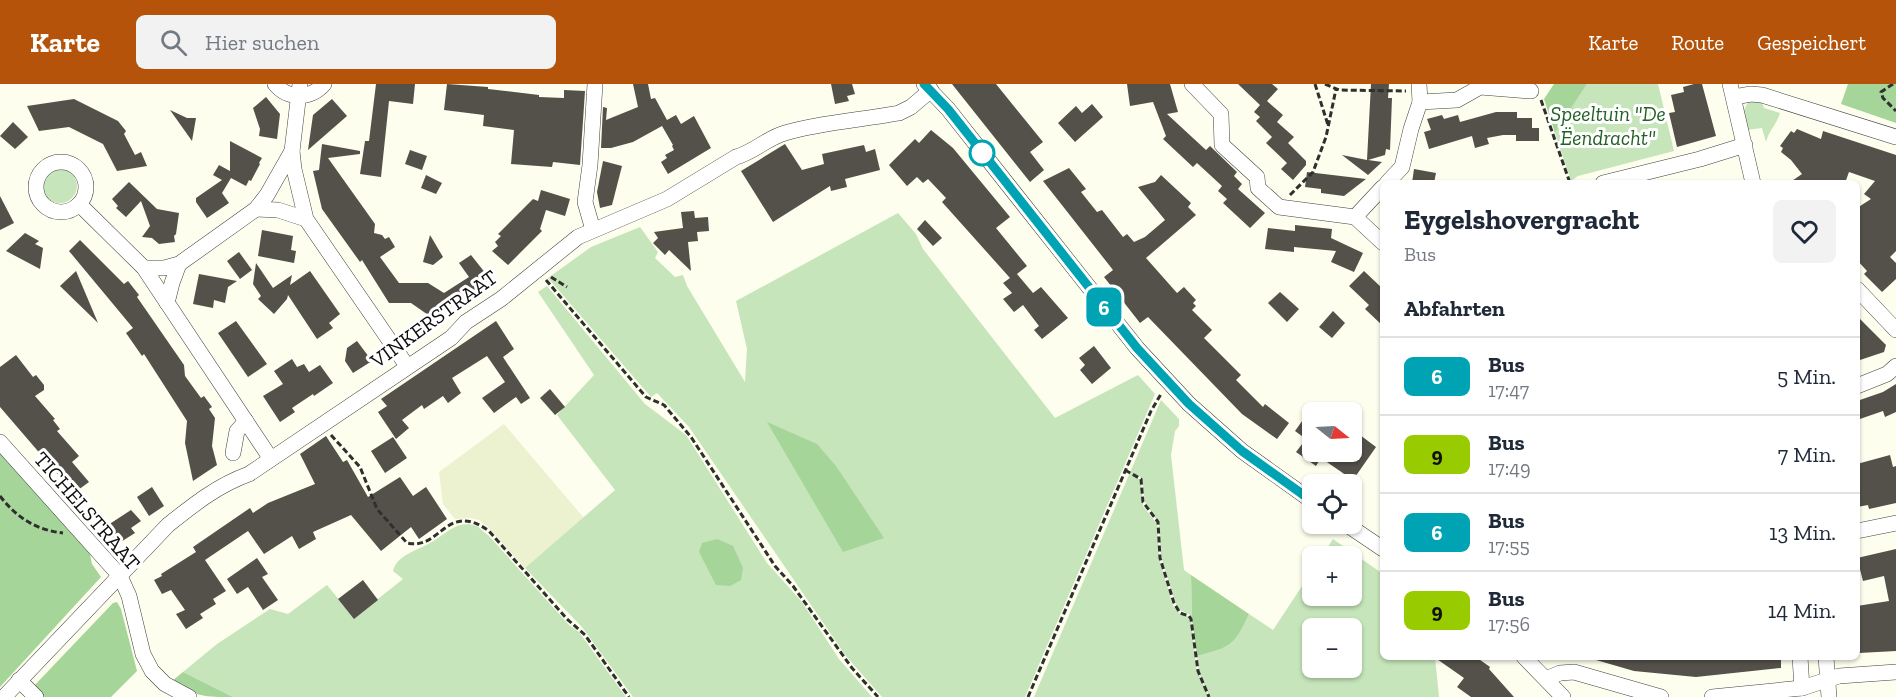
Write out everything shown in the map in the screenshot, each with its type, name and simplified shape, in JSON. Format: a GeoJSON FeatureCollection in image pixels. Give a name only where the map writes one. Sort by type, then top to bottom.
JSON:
{"type":"FeatureCollection","features":[{"type":"Feature","properties":{"kind":"street"},"geometry":{"type":"LineString","coordinates":[[275,84],[283,93],[299,90],[314,93],[324,84]]}},
{"type":"Feature","properties":{"kind":"street"},"geometry":{"type":"LineString","coordinates":[[593,230],[585,202],[590,165],[595,84]]}},
{"type":"Feature","properties":{"kind":"street"},"geometry":{"type":"LineString","coordinates":[[1192,84],[1221,114],[1222,146],[1257,177],[1258,189],[1279,207],[1355,217],[1380,240]]}},
{"type":"Feature","properties":{"kind":"street"},"geometry":{"type":"LineString","coordinates":[[1390,180],[1402,167],[1420,93],[1457,100],[1479,86],[1531,91]]}},
{"type":"Feature","properties":{"kind":"street"},"geometry":{"type":"LineString","coordinates":[[927,87],[948,109],[1137,348],[1169,383],[1242,451],[1302,494]]}},
{"type":"Feature","properties":{"kind":"street","name":"VINKERSTRAAT"},"geometry":{"type":"LineString","coordinates":[[4,697],[168,525],[229,481],[249,474],[452,338],[466,322],[501,299],[567,244],[593,230],[667,199],[736,157],[746,154],[775,137],[803,129],[899,112],[911,107],[927,87]]}},
{"type":"Feature","properties":{"kind":"street"},"geometry":{"type":"LineString","coordinates":[[299,90],[292,152],[298,190],[306,219],[407,366]]}},
{"type":"Feature","properties":{"kind":"street"},"geometry":{"type":"LineString","coordinates":[[1752,180],[1732,91],[1761,95],[1896,137]]}},
{"type":"Feature","properties":{"kind":"street"},"geometry":{"type":"LineString","coordinates":[[1615,180],[1700,159],[1745,145]]}},
{"type":"Feature","properties":{"kind":"street"},"geometry":{"type":"LineString","coordinates":[[144,268],[164,268],[179,264],[256,209],[267,195],[292,152]]}},
{"type":"Feature","properties":{"kind":"street"},"geometry":{"type":"LineString","coordinates":[[1355,217],[1380,191]]}},
{"type":"Feature","properties":{"kind":"street"},"geometry":{"type":"LineString","coordinates":[[79,204],[144,268],[271,459]]}},
{"type":"Feature","properties":{"kind":"street"},"geometry":{"type":"LineString","coordinates":[[256,209],[279,210],[306,219]]}},
{"type":"Feature","properties":{"kind":"street"},"geometry":{"type":"LineString","coordinates":[[167,303],[179,264]]}},
{"type":"Feature","properties":{"kind":"street"},"geometry":{"type":"LineString","coordinates":[[1860,292],[1896,330]]}},
{"type":"Feature","properties":{"kind":"street"},"geometry":{"type":"LineString","coordinates":[[1860,385],[1887,374],[1896,366]]}},
{"type":"Feature","properties":{"kind":"street"},"geometry":{"type":"LineString","coordinates":[[233,453],[237,431],[246,422]]}},
{"type":"Feature","properties":{"kind":"street","name":"TICHELSTRAAT"},"geometry":{"type":"LineString","coordinates":[[0,442],[120,576],[129,596],[143,654],[152,671],[165,684],[189,697]]}},
{"type":"Feature","properties":{"kind":"street"},"geometry":{"type":"LineString","coordinates":[[1860,530],[1896,523]]}},
{"type":"Feature","properties":{"kind":"street"},"geometry":{"type":"LineString","coordinates":[[1361,534],[1380,547]]}},
{"type":"Feature","properties":{"kind":"street"},"geometry":{"type":"LineString","coordinates":[[1527,660],[1563,697]]}},
{"type":"Feature","properties":{"kind":"street"},"geometry":{"type":"LineString","coordinates":[[1800,660],[1802,687]]}},
{"type":"Feature","properties":{"kind":"street"},"geometry":{"type":"LineString","coordinates":[[1826,660],[1828,697]]}},
{"type":"Feature","properties":{"kind":"street"},"geometry":{"type":"LineString","coordinates":[[1546,679],[1560,673],[1574,672],[1660,697]]}},
{"type":"Feature","properties":{"kind":"street"},"geometry":{"type":"LineString","coordinates":[[1712,697],[1802,687],[1839,676],[1896,672]]}},
{"type":"Feature","properties":{"kind":"street"},"geometry":{"type":"LineString","coordinates":[[19,680],[36,697]]}},
{"type":"Feature","properties":{"kind":"path"},"geometry":{"type":"LineString","coordinates":[[1315,84],[1328,127]]}},
{"type":"Feature","properties":{"kind":"path"},"geometry":{"type":"LineString","coordinates":[[1325,84],[1336,89],[1420,93]]}},
{"type":"Feature","properties":{"kind":"path"},"geometry":{"type":"LineString","coordinates":[[1893,84],[1881,92],[1883,98],[1896,111]]}},
{"type":"Feature","properties":{"kind":"path"},"geometry":{"type":"LineString","coordinates":[[1279,207],[1313,172],[1328,127],[1336,89]]}},
{"type":"Feature","properties":{"kind":"path"},"geometry":{"type":"LineString","coordinates":[[1531,91],[1543,101],[1569,180]]}},
{"type":"Feature","properties":{"kind":"path"},"geometry":{"type":"LineString","coordinates":[[537,269],[567,287]]}},
{"type":"Feature","properties":{"kind":"path"},"geometry":{"type":"LineString","coordinates":[[537,269],[646,397],[664,405],[687,432],[775,566],[793,586],[852,668],[878,697]]}},
{"type":"Feature","properties":{"kind":"path"},"geometry":{"type":"LineString","coordinates":[[1028,697],[1125,470],[1158,397],[1169,383]]}},
{"type":"Feature","properties":{"kind":"path"},"geometry":{"type":"LineString","coordinates":[[322,424],[360,467],[377,509],[407,543],[427,541],[459,521],[478,523],[489,531],[567,619],[585,635],[629,697]]}},
{"type":"Feature","properties":{"kind":"path"},"geometry":{"type":"LineString","coordinates":[[1125,470],[1141,480],[1143,502],[1158,522],[1163,570],[1178,610],[1191,619],[1197,666],[1209,697]]}},
{"type":"Feature","properties":{"kind":"path"},"geometry":{"type":"LineString","coordinates":[[0,496],[12,511],[32,525],[48,531],[82,535]]}},
{"type":"Feature","properties":{"kind":"green space"},"geometry":{"type":"Polygon","coordinates":[[[1554,84],[1587,84],[1555,133],[1544,99],[1554,84]]]}},
{"type":"Feature","properties":{"kind":"green space","name":"Speeltuin \"De Ëendracht\""},"geometry":{"type":"Polygon","coordinates":[[[1587,84],[1658,84],[1674,151],[1578,176],[1571,180],[1555,133],[1587,84]]]}},
{"type":"Feature","properties":{"kind":"green space"},"geometry":{"type":"Polygon","coordinates":[[[1848,84],[1896,84],[1896,123],[1841,104],[1848,84]]]}},
{"type":"Feature","properties":{"kind":"green space"},"geometry":{"type":"Polygon","coordinates":[[[1761,100],[1764,108],[1780,113],[1766,142],[1762,128],[1747,130],[1743,112],[1748,102],[1761,100]]]}},
{"type":"Feature","properties":{"kind":"green space"},"geometry":{"type":"Polygon","coordinates":[[[60,169],[72,174],[77,186],[72,198],[60,203],[48,198],[43,186],[48,174],[60,169]]]}},
{"type":"Feature","properties":{"kind":"green space"},"geometry":{"type":"Polygon","coordinates":[[[898,213],[916,234],[923,249],[1055,418],[1138,375],[1155,394],[1025,697],[882,697],[846,656],[689,427],[657,393],[651,397],[548,278],[591,247],[640,227],[658,252],[655,258],[675,277],[683,275],[687,286],[745,382],[747,349],[736,301],[898,213]]]}},
{"type":"Feature","properties":{"kind":"green space"},"geometry":{"type":"Polygon","coordinates":[[[547,286],[645,404],[686,435],[767,563],[802,602],[839,659],[872,697],[633,697],[582,627],[525,568],[615,490],[557,415],[594,375],[538,292],[547,286]]]}},
{"type":"Feature","properties":{"kind":"green space"},"geometry":{"type":"Polygon","coordinates":[[[1161,400],[1179,419],[1171,455],[1184,570],[1191,575],[1192,619],[1190,615],[1180,610],[1175,602],[1161,556],[1159,523],[1145,502],[1142,479],[1137,477],[1141,481],[1143,506],[1157,524],[1159,558],[1173,606],[1181,615],[1191,619],[1196,668],[1209,697],[1034,697],[1161,400]]]}},
{"type":"Feature","properties":{"kind":"green space"},"geometry":{"type":"Polygon","coordinates":[[[767,422],[817,444],[836,466],[884,538],[843,552],[767,422]]]}},
{"type":"Feature","properties":{"kind":"green space"},"geometry":{"type":"Polygon","coordinates":[[[504,424],[584,518],[525,568],[488,527],[479,520],[455,519],[443,504],[439,472],[504,424]]]}},
{"type":"Feature","properties":{"kind":"green space"},"geometry":{"type":"Polygon","coordinates":[[[0,449],[90,554],[92,564],[101,577],[0,687],[0,449]]]}},
{"type":"Feature","properties":{"kind":"green space"},"geometry":{"type":"Polygon","coordinates":[[[469,524],[477,526],[489,536],[569,625],[579,632],[626,697],[233,697],[183,672],[217,644],[270,609],[288,614],[327,585],[354,618],[403,579],[393,571],[395,565],[403,557],[453,528],[469,524]]]}},
{"type":"Feature","properties":{"kind":"green space"},"geometry":{"type":"Polygon","coordinates":[[[717,539],[733,546],[743,568],[741,580],[730,586],[716,585],[699,552],[702,543],[717,539]]]}},
{"type":"Feature","properties":{"kind":"green space"},"geometry":{"type":"Polygon","coordinates":[[[1333,539],[1343,546],[1328,546],[1333,539]]]}},
{"type":"Feature","properties":{"kind":"green space"},"geometry":{"type":"Polygon","coordinates":[[[1362,559],[1380,572],[1380,660],[1435,660],[1439,697],[1210,697],[1199,673],[1197,656],[1230,644],[1249,614],[1273,630],[1302,586],[1302,606],[1362,606],[1362,559]]]}},
{"type":"Feature","properties":{"kind":"green space"},"geometry":{"type":"Polygon","coordinates":[[[1191,575],[1249,614],[1230,644],[1197,656],[1192,619],[1191,575]]]}},
{"type":"Feature","properties":{"kind":"green space"},"geometry":{"type":"Polygon","coordinates":[[[117,602],[121,609],[137,671],[111,697],[42,697],[33,687],[113,603],[117,602]]]}},
{"type":"Feature","properties":{"kind":"green space"},"geometry":{"type":"Polygon","coordinates":[[[183,672],[233,697],[201,695],[172,681],[183,672]]]}},
{"type":"Feature","properties":{"kind":"building"},"geometry":{"type":"Polygon","coordinates":[[[376,84],[415,84],[413,104],[389,101],[381,177],[360,174],[365,141],[369,141],[376,84]]]}},
{"type":"Feature","properties":{"kind":"building"},"geometry":{"type":"Polygon","coordinates":[[[447,84],[488,87],[488,89],[539,95],[539,97],[564,98],[564,90],[585,91],[580,165],[553,162],[552,167],[511,164],[514,130],[483,126],[484,115],[444,110],[447,84]]]}},
{"type":"Feature","properties":{"kind":"building"},"geometry":{"type":"Polygon","coordinates":[[[633,84],[648,84],[651,99],[655,98],[667,120],[676,115],[681,124],[694,116],[711,148],[668,174],[661,162],[667,158],[665,155],[674,150],[662,126],[633,142],[611,148],[601,148],[603,107],[607,108],[606,120],[638,107],[633,84]]]}},
{"type":"Feature","properties":{"kind":"building"},"geometry":{"type":"Polygon","coordinates":[[[831,84],[852,84],[855,94],[847,96],[849,101],[835,104],[831,84]]]}},
{"type":"Feature","properties":{"kind":"building"},"geometry":{"type":"Polygon","coordinates":[[[952,84],[996,84],[1043,142],[1030,152],[1044,170],[1030,182],[952,84]]]}},
{"type":"Feature","properties":{"kind":"building"},"geometry":{"type":"Polygon","coordinates":[[[1127,84],[1170,84],[1178,112],[1167,114],[1206,150],[1210,146],[1237,172],[1234,176],[1242,184],[1238,189],[1265,213],[1250,228],[1223,203],[1227,199],[1218,191],[1222,186],[1197,163],[1193,167],[1163,139],[1166,136],[1153,102],[1130,106],[1127,84]]]}},
{"type":"Feature","properties":{"kind":"building"},"geometry":{"type":"Polygon","coordinates":[[[1238,84],[1272,84],[1278,89],[1267,101],[1283,115],[1277,122],[1294,137],[1288,143],[1306,161],[1306,165],[1293,180],[1281,169],[1287,163],[1266,143],[1272,137],[1256,121],[1260,117],[1254,112],[1260,105],[1238,84]]]}},
{"type":"Feature","properties":{"kind":"building"},"geometry":{"type":"Polygon","coordinates":[[[1371,84],[1389,84],[1388,98],[1392,98],[1390,150],[1386,149],[1385,155],[1368,160],[1382,162],[1368,175],[1342,155],[1367,160],[1371,84]]]}},
{"type":"Feature","properties":{"kind":"building"},"geometry":{"type":"Polygon","coordinates":[[[1702,84],[1716,136],[1677,147],[1669,113],[1675,112],[1671,95],[1684,92],[1683,87],[1702,84]]]}},
{"type":"Feature","properties":{"kind":"building"},"geometry":{"type":"Polygon","coordinates":[[[266,97],[280,114],[277,139],[259,136],[260,129],[253,108],[266,97]]]}},
{"type":"Feature","properties":{"kind":"building"},"geometry":{"type":"Polygon","coordinates":[[[74,99],[118,121],[126,131],[124,134],[135,155],[141,152],[147,166],[117,171],[103,144],[69,127],[39,131],[27,106],[74,99]]]}},
{"type":"Feature","properties":{"kind":"building"},"geometry":{"type":"Polygon","coordinates":[[[332,99],[347,116],[308,150],[313,115],[332,99]]]}},
{"type":"Feature","properties":{"kind":"building"},"geometry":{"type":"Polygon","coordinates":[[[1092,104],[1103,117],[1075,142],[1058,123],[1076,106],[1082,113],[1092,104]]]}},
{"type":"Feature","properties":{"kind":"building"},"geometry":{"type":"Polygon","coordinates":[[[170,110],[187,118],[196,118],[192,141],[170,110]]]}},
{"type":"Feature","properties":{"kind":"building"},"geometry":{"type":"Polygon","coordinates":[[[1496,112],[1517,112],[1517,118],[1532,118],[1532,128],[1539,128],[1539,141],[1516,141],[1516,135],[1503,135],[1487,138],[1489,144],[1475,148],[1472,136],[1429,149],[1424,132],[1431,130],[1427,119],[1442,115],[1444,119],[1458,115],[1460,122],[1496,112]]]}},
{"type":"Feature","properties":{"kind":"building"},"geometry":{"type":"Polygon","coordinates":[[[13,122],[28,137],[15,149],[0,136],[13,122]]]}},
{"type":"Feature","properties":{"kind":"building"},"geometry":{"type":"Polygon","coordinates":[[[1797,129],[1821,139],[1823,131],[1896,155],[1896,251],[1890,257],[1896,263],[1896,279],[1882,292],[1864,274],[1867,271],[1860,263],[1860,206],[1871,199],[1864,194],[1875,181],[1849,172],[1846,180],[1793,180],[1802,174],[1781,152],[1783,148],[1780,146],[1791,131],[1794,133],[1797,129]]]}},
{"type":"Feature","properties":{"kind":"building"},"geometry":{"type":"Polygon","coordinates":[[[931,130],[953,148],[1010,217],[996,228],[1027,266],[1017,274],[1033,293],[1041,287],[1068,318],[1042,339],[1034,330],[1039,326],[1023,305],[1014,312],[1003,299],[1012,293],[1003,283],[1010,278],[942,202],[946,198],[928,179],[923,183],[917,177],[907,186],[889,165],[915,139],[919,143],[931,130]]]}},
{"type":"Feature","properties":{"kind":"building"},"geometry":{"type":"Polygon","coordinates":[[[230,141],[262,158],[251,181],[249,180],[246,186],[231,178],[222,193],[229,203],[207,218],[196,202],[196,198],[222,180],[213,175],[219,165],[230,171],[230,141]]]}},
{"type":"Feature","properties":{"kind":"building"},"geometry":{"type":"Polygon","coordinates":[[[322,144],[360,151],[360,154],[328,158],[375,224],[374,233],[382,235],[385,239],[389,237],[395,247],[380,257],[399,283],[428,283],[444,293],[469,277],[459,263],[471,255],[490,279],[434,319],[411,303],[389,303],[362,260],[360,262],[322,209],[313,171],[319,170],[322,144]]]}},
{"type":"Feature","properties":{"kind":"building"},"geometry":{"type":"Polygon","coordinates":[[[785,144],[802,170],[824,164],[822,154],[864,145],[866,152],[875,149],[880,170],[845,179],[847,187],[831,191],[830,186],[773,222],[741,171],[785,144]]]}},
{"type":"Feature","properties":{"kind":"building"},"geometry":{"type":"Polygon","coordinates":[[[410,150],[427,156],[422,170],[405,164],[410,150]]]}},
{"type":"Feature","properties":{"kind":"building"},"geometry":{"type":"Polygon","coordinates":[[[603,161],[622,166],[612,205],[600,208],[597,192],[603,161]]]}},
{"type":"Feature","properties":{"kind":"building"},"geometry":{"type":"Polygon","coordinates":[[[1069,168],[1086,189],[1081,192],[1097,212],[1102,210],[1123,237],[1127,234],[1134,242],[1145,237],[1165,220],[1138,187],[1155,182],[1161,175],[1191,203],[1188,207],[1196,215],[1146,258],[1177,293],[1184,287],[1196,300],[1193,303],[1196,306],[1192,310],[1212,330],[1204,338],[1241,375],[1236,380],[1263,407],[1265,404],[1289,423],[1277,439],[1242,414],[1148,317],[1140,323],[1104,277],[1113,270],[1043,181],[1069,168]]]}},
{"type":"Feature","properties":{"kind":"building"},"geometry":{"type":"Polygon","coordinates":[[[1414,169],[1436,173],[1435,180],[1412,180],[1414,169]]]}},
{"type":"Feature","properties":{"kind":"building"},"geometry":{"type":"Polygon","coordinates":[[[1307,172],[1366,179],[1344,196],[1321,193],[1321,189],[1305,187],[1307,172]]]}},
{"type":"Feature","properties":{"kind":"building"},"geometry":{"type":"Polygon","coordinates":[[[426,175],[442,183],[436,194],[421,188],[426,175]]]}},
{"type":"Feature","properties":{"kind":"building"},"geometry":{"type":"Polygon","coordinates":[[[129,182],[157,209],[179,213],[174,236],[175,242],[159,244],[152,238],[142,237],[150,226],[141,201],[126,217],[116,208],[118,206],[112,199],[129,182]]]}},
{"type":"Feature","properties":{"kind":"building"},"geometry":{"type":"Polygon","coordinates":[[[541,190],[570,199],[565,216],[546,210],[540,229],[542,231],[508,265],[492,251],[498,246],[495,242],[501,236],[498,234],[533,199],[538,201],[541,190]]]}},
{"type":"Feature","properties":{"kind":"building"},"geometry":{"type":"Polygon","coordinates":[[[0,196],[14,223],[0,230],[0,196]]]}},
{"type":"Feature","properties":{"kind":"building"},"geometry":{"type":"Polygon","coordinates":[[[694,211],[695,218],[708,217],[709,231],[697,232],[698,241],[688,242],[691,271],[669,250],[665,255],[653,243],[658,238],[654,232],[683,228],[681,212],[694,211]]]}},
{"type":"Feature","properties":{"kind":"building"},"geometry":{"type":"Polygon","coordinates":[[[925,220],[942,238],[933,246],[917,229],[925,220]]]}},
{"type":"Feature","properties":{"kind":"building"},"geometry":{"type":"Polygon","coordinates":[[[1295,225],[1332,229],[1331,238],[1363,253],[1354,272],[1331,262],[1336,251],[1294,247],[1294,252],[1265,249],[1268,228],[1295,231],[1295,225]]]}},
{"type":"Feature","properties":{"kind":"building"},"geometry":{"type":"Polygon","coordinates":[[[262,230],[293,236],[291,250],[296,251],[294,263],[258,256],[262,230]]]}},
{"type":"Feature","properties":{"kind":"building"},"geometry":{"type":"Polygon","coordinates":[[[25,233],[39,241],[35,244],[43,248],[40,269],[6,251],[25,233]]]}},
{"type":"Feature","properties":{"kind":"building"},"geometry":{"type":"Polygon","coordinates":[[[430,235],[443,257],[433,265],[423,262],[430,235]]]}},
{"type":"Feature","properties":{"kind":"building"},"geometry":{"type":"Polygon","coordinates":[[[80,240],[124,284],[128,281],[184,365],[185,376],[201,398],[204,396],[212,407],[209,409],[215,418],[212,446],[217,465],[193,481],[185,443],[187,421],[144,354],[142,356],[126,333],[133,328],[69,251],[80,240]]]}},
{"type":"Feature","properties":{"kind":"building"},"geometry":{"type":"Polygon","coordinates":[[[239,252],[252,270],[240,279],[227,261],[239,252]]]}},
{"type":"Feature","properties":{"kind":"building"},"geometry":{"type":"Polygon","coordinates":[[[256,263],[273,288],[292,275],[290,285],[310,271],[340,314],[329,323],[333,328],[317,339],[288,295],[274,314],[258,299],[261,296],[253,284],[256,263]]]}},
{"type":"Feature","properties":{"kind":"building"},"geometry":{"type":"Polygon","coordinates":[[[76,271],[98,323],[60,286],[76,271]]]}},
{"type":"Feature","properties":{"kind":"building"},"geometry":{"type":"Polygon","coordinates":[[[1364,271],[1380,286],[1380,323],[1365,309],[1369,305],[1349,286],[1364,271]]]}},
{"type":"Feature","properties":{"kind":"building"},"geometry":{"type":"Polygon","coordinates":[[[199,274],[237,281],[228,287],[225,303],[214,300],[213,308],[193,304],[199,274]]]}},
{"type":"Feature","properties":{"kind":"building"},"geometry":{"type":"Polygon","coordinates":[[[1280,292],[1299,309],[1287,322],[1268,303],[1280,292]]]}},
{"type":"Feature","properties":{"kind":"building"},"geometry":{"type":"Polygon","coordinates":[[[1333,311],[1345,323],[1332,338],[1319,327],[1333,311]]]}},
{"type":"Feature","properties":{"kind":"building"},"geometry":{"type":"Polygon","coordinates":[[[1860,319],[1886,345],[1884,352],[1860,360],[1860,319]]]}},
{"type":"Feature","properties":{"kind":"building"},"geometry":{"type":"Polygon","coordinates":[[[236,321],[267,364],[248,377],[218,333],[236,321]]]}},
{"type":"Feature","properties":{"kind":"building"},"geometry":{"type":"Polygon","coordinates":[[[496,321],[514,349],[503,357],[530,398],[521,404],[516,397],[494,413],[482,398],[505,382],[487,356],[452,378],[461,393],[448,403],[443,396],[424,409],[422,405],[402,420],[409,428],[396,439],[378,412],[387,406],[381,399],[496,321]]]}},
{"type":"Feature","properties":{"kind":"building"},"geometry":{"type":"Polygon","coordinates":[[[357,341],[372,361],[353,373],[345,361],[347,348],[357,341]]]}},
{"type":"Feature","properties":{"kind":"building"},"geometry":{"type":"Polygon","coordinates":[[[1094,346],[1111,368],[1092,384],[1080,370],[1085,365],[1079,358],[1094,346]]]}},
{"type":"Feature","properties":{"kind":"building"},"geometry":{"type":"Polygon","coordinates":[[[16,355],[33,377],[36,375],[44,385],[44,390],[35,396],[55,419],[53,420],[60,429],[57,431],[79,456],[72,462],[89,482],[74,493],[0,407],[0,367],[16,355]]]}},
{"type":"Feature","properties":{"kind":"building"},"geometry":{"type":"Polygon","coordinates":[[[292,359],[297,367],[304,364],[309,372],[320,365],[333,383],[292,408],[295,412],[280,422],[263,396],[283,384],[274,371],[292,359]]]}},
{"type":"Feature","properties":{"kind":"building"},"geometry":{"type":"Polygon","coordinates":[[[1896,384],[1896,412],[1885,417],[1883,411],[1860,419],[1860,400],[1883,392],[1896,384]]]}},
{"type":"Feature","properties":{"kind":"building"},"geometry":{"type":"Polygon","coordinates":[[[550,389],[565,407],[555,415],[540,398],[550,389]]]}},
{"type":"Feature","properties":{"kind":"building"},"geometry":{"type":"Polygon","coordinates":[[[1302,421],[1302,436],[1295,431],[1302,421]]]}},
{"type":"Feature","properties":{"kind":"building"},"geometry":{"type":"Polygon","coordinates":[[[326,436],[343,462],[347,460],[368,497],[400,477],[413,496],[426,487],[447,519],[419,539],[411,527],[381,551],[351,515],[313,532],[316,539],[299,549],[292,536],[264,554],[248,531],[205,560],[226,591],[213,599],[216,604],[200,614],[203,618],[186,629],[176,614],[185,610],[171,590],[162,594],[154,580],[196,552],[193,547],[250,508],[253,513],[268,503],[315,484],[300,454],[326,436]]]}},
{"type":"Feature","properties":{"kind":"building"},"geometry":{"type":"Polygon","coordinates":[[[1362,436],[1376,447],[1357,474],[1344,474],[1327,462],[1362,462],[1362,436]]]}},
{"type":"Feature","properties":{"kind":"building"},"geometry":{"type":"Polygon","coordinates":[[[393,437],[407,458],[385,473],[371,451],[393,437]]]}},
{"type":"Feature","properties":{"kind":"building"},"geometry":{"type":"Polygon","coordinates":[[[1302,444],[1302,456],[1296,452],[1302,444]]]}},
{"type":"Feature","properties":{"kind":"building"},"geometry":{"type":"Polygon","coordinates":[[[1890,455],[1893,467],[1896,466],[1896,503],[1869,509],[1868,505],[1860,506],[1860,463],[1890,455]]]}},
{"type":"Feature","properties":{"kind":"building"},"geometry":{"type":"Polygon","coordinates":[[[152,487],[164,506],[149,516],[137,497],[152,487]]]}},
{"type":"Feature","properties":{"kind":"building"},"geometry":{"type":"Polygon","coordinates":[[[131,510],[141,521],[131,528],[135,533],[116,545],[105,527],[131,510]]]}},
{"type":"Feature","properties":{"kind":"building"},"geometry":{"type":"Polygon","coordinates":[[[1896,549],[1896,651],[1860,653],[1860,606],[1889,601],[1884,576],[1863,581],[1860,557],[1896,549]]]}},
{"type":"Feature","properties":{"kind":"building"},"geometry":{"type":"Polygon","coordinates":[[[257,558],[268,574],[262,577],[278,600],[263,610],[248,587],[237,594],[227,579],[257,558]]]}},
{"type":"Feature","properties":{"kind":"building"},"geometry":{"type":"Polygon","coordinates":[[[363,580],[378,600],[354,619],[338,599],[363,580]]]}},
{"type":"Feature","properties":{"kind":"building"},"geometry":{"type":"Polygon","coordinates":[[[1438,660],[1480,660],[1490,667],[1489,669],[1514,697],[1471,697],[1457,687],[1464,678],[1438,660]]]}},
{"type":"Feature","properties":{"kind":"building"},"geometry":{"type":"Polygon","coordinates":[[[1596,660],[1781,660],[1781,668],[1696,677],[1634,671],[1596,660]]]}},
{"type":"Feature","properties":{"kind":"bus line","name":"6"},"geometry":{"type":"LineString","coordinates":[[924,84],[948,109],[1137,348],[1189,404],[1216,429],[1242,451],[1302,494]]}}]}
